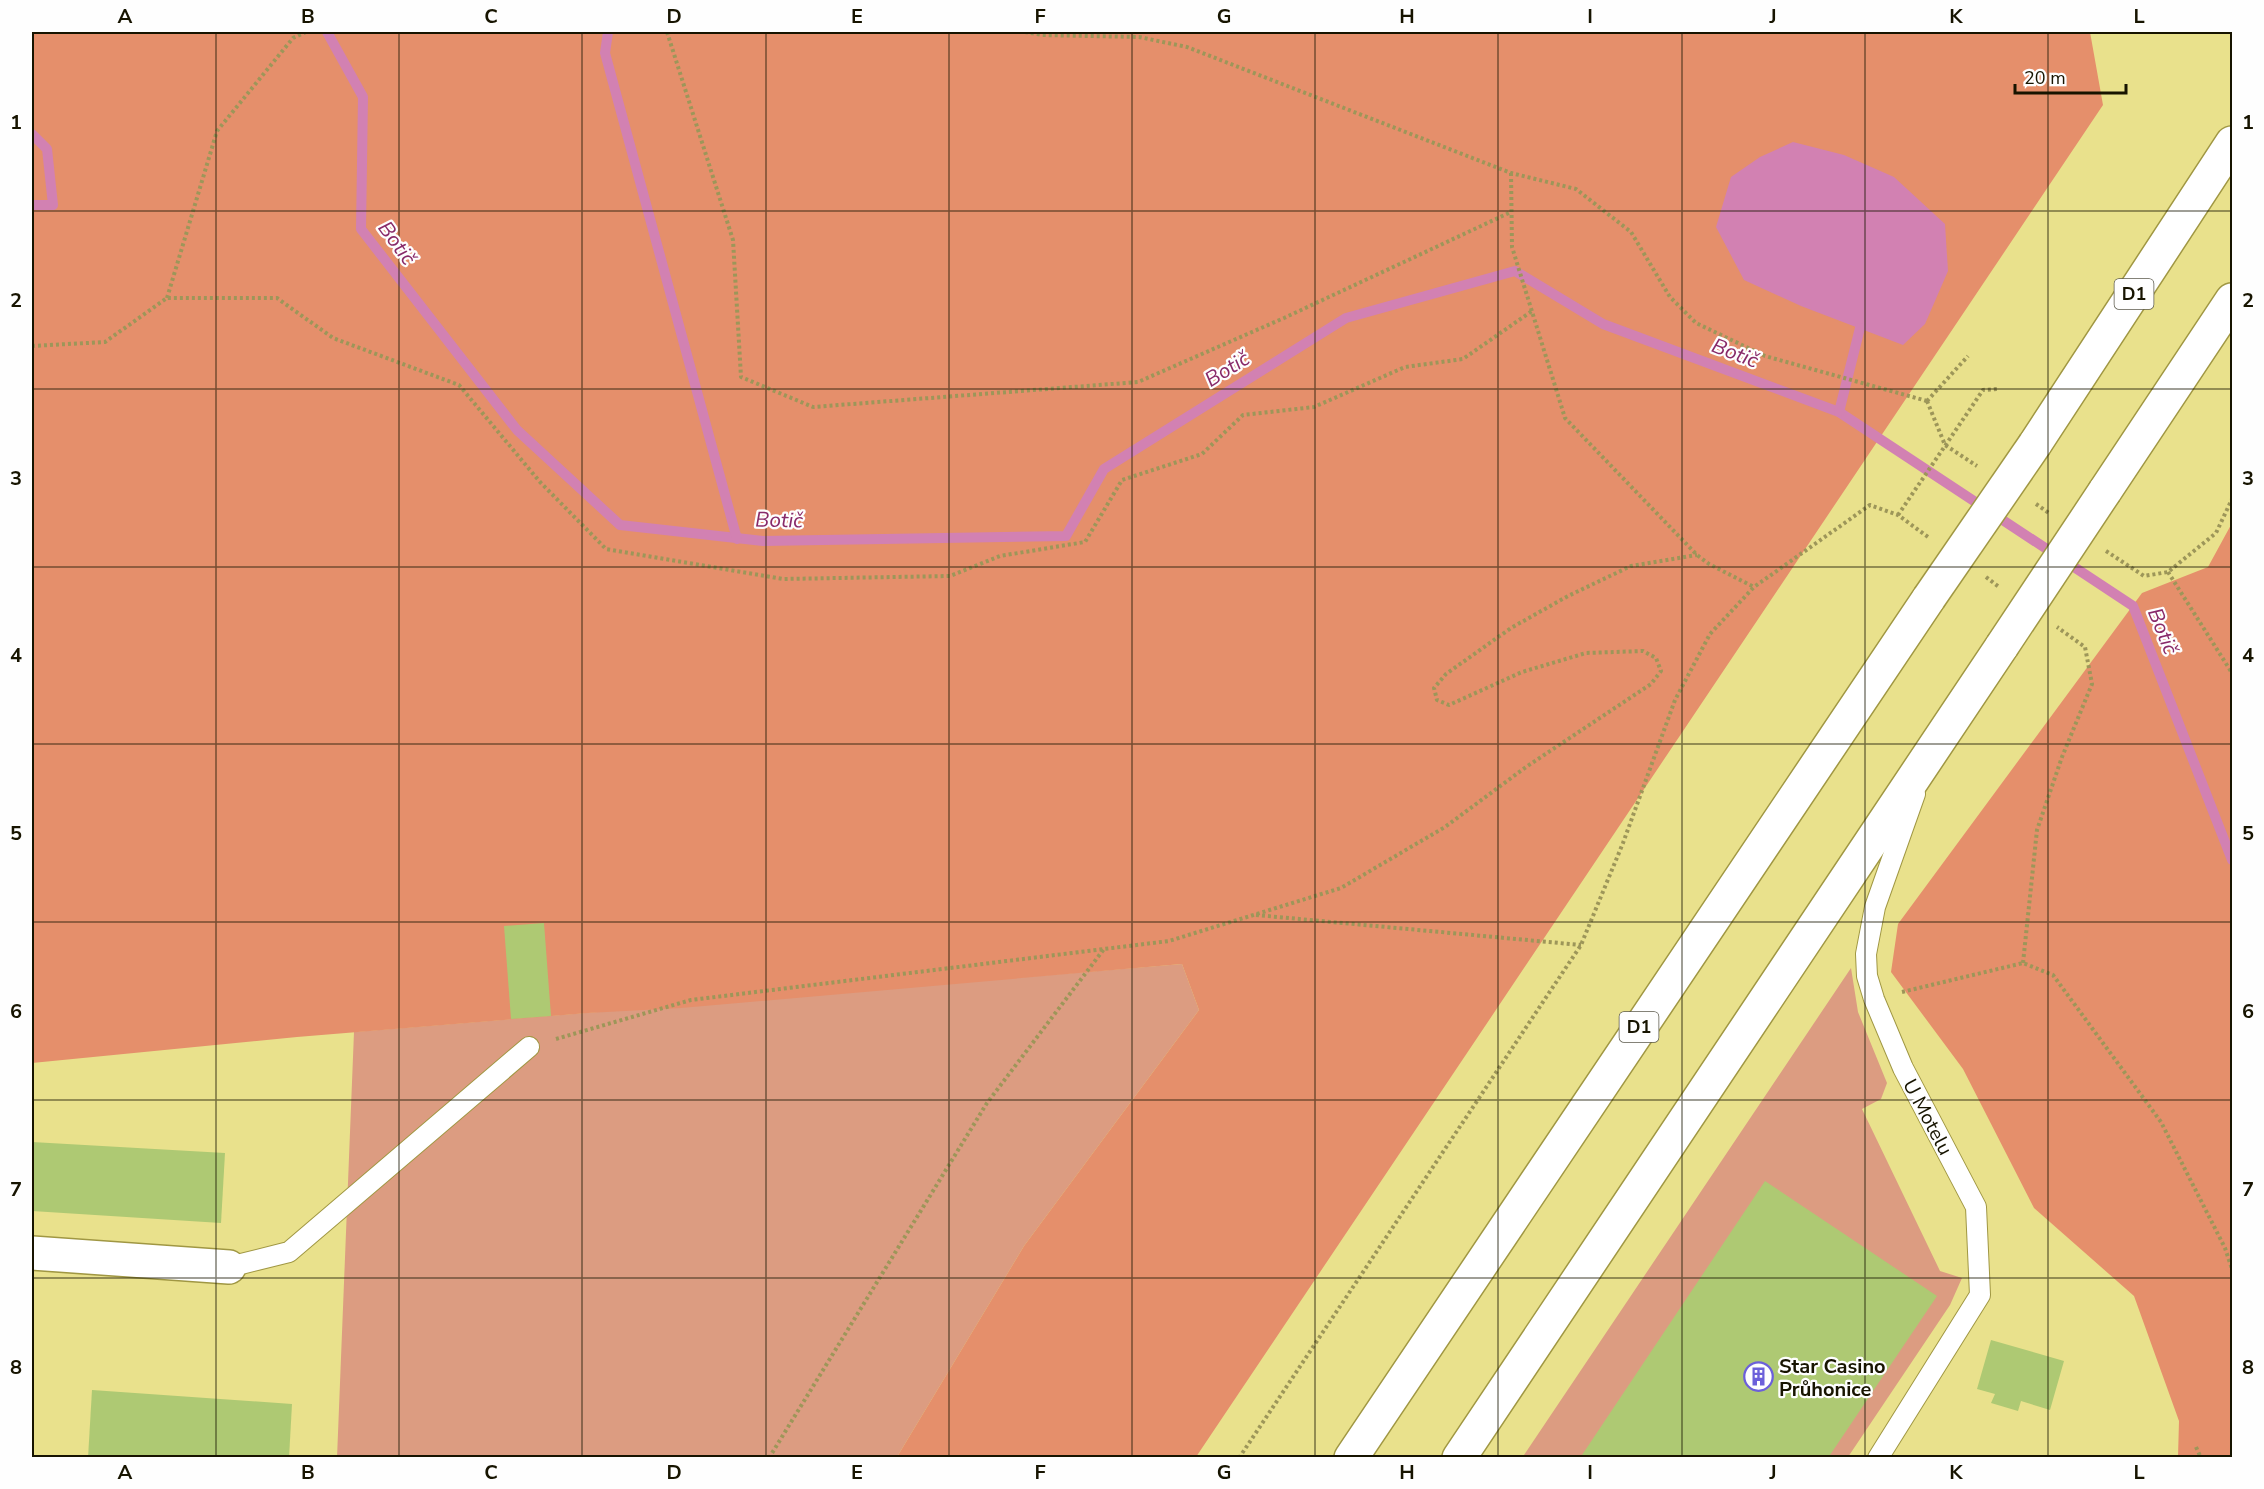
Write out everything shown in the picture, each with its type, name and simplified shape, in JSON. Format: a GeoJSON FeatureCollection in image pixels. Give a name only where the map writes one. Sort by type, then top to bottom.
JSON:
{"type":"FeatureCollection","features":[{"type":"Feature","properties":{"kind":"main road","name":"D1"},"geometry":{"type":"LineString","coordinates":[[1351,1458],[2035,444],[2232,143]]}},
{"type":"Feature","properties":{"kind":"main road"},"geometry":{"type":"LineString","coordinates":[[1459,1458],[2232,300]]}},
{"type":"Feature","properties":{"kind":"main road"},"geometry":{"type":"LineString","coordinates":[[32,1253],[229,1267]]}},
{"type":"Feature","properties":{"kind":"lane","name":"U Motelu"},"geometry":{"type":"LineString","coordinates":[[1878,1458],[1980,1295],[1976,1207],[1903,1068],[1874,999],[1867,976],[1866,954],[1875,907],[1928,758]]}},
{"type":"Feature","properties":{"kind":"lane"},"geometry":{"type":"LineString","coordinates":[[229,1267],[289,1252],[529,1047]]}},
{"type":"Feature","properties":{"kind":"path"},"geometry":{"type":"LineString","coordinates":[[167,298],[217,131],[293,38],[306,32]]}},
{"type":"Feature","properties":{"kind":"path"},"geometry":{"type":"LineString","coordinates":[[667,32],[733,240],[741,377],[813,407],[1138,382],[1295,313],[1511,213]]}},
{"type":"Feature","properties":{"kind":"path"},"geometry":{"type":"LineString","coordinates":[[1025,32],[1042,35],[1139,37],[1187,47],[1512,173],[1576,189],[1631,232],[1670,297],[1696,323],[1765,356],[1928,401]]}},
{"type":"Feature","properties":{"kind":"path"},"geometry":{"type":"LineString","coordinates":[[1239,1458],[1581,945],[1623,843],[1675,700],[1710,634],[1754,587],[1709,564],[1697,555],[1565,418],[1512,247],[1512,173]]}},
{"type":"Feature","properties":{"kind":"path"},"geometry":{"type":"LineString","coordinates":[[32,346],[105,342],[167,298],[277,298],[333,338],[459,385],[540,482],[606,549],[783,579],[950,576],[1000,556],[1085,542],[1122,480],[1202,454],[1243,415],[1314,407],[1405,367],[1463,358],[1532,311]]}},
{"type":"Feature","properties":{"kind":"path"},"geometry":{"type":"LineString","coordinates":[[1928,401],[1968,356]]}},
{"type":"Feature","properties":{"kind":"path"},"geometry":{"type":"LineString","coordinates":[[1898,515],[1983,390],[1997,389]]}},
{"type":"Feature","properties":{"kind":"path"},"geometry":{"type":"LineString","coordinates":[[1928,401],[1946,445]]}},
{"type":"Feature","properties":{"kind":"path"},"geometry":{"type":"LineString","coordinates":[[529,1047],[691,1000],[1169,941],[1341,888],[1445,827],[1526,767],[1651,684],[1661,671],[1656,658],[1643,651],[1586,653],[1522,672],[1449,705],[1437,700],[1434,688],[1446,674],[1511,628],[1568,596],[1631,566],[1697,555]]}},
{"type":"Feature","properties":{"kind":"path"},"geometry":{"type":"LineString","coordinates":[[2168,572],[2232,673]]}},
{"type":"Feature","properties":{"kind":"path"},"geometry":{"type":"LineString","coordinates":[[1253,915],[1581,945]]}},
{"type":"Feature","properties":{"kind":"path"},"geometry":{"type":"LineString","coordinates":[[769,1458],[987,1103],[1104,949]]}},
{"type":"Feature","properties":{"kind":"path"},"geometry":{"type":"LineString","coordinates":[[1874,999],[2023,963],[2053,975],[2161,1122],[2224,1248],[2232,1269]]}},
{"type":"Feature","properties":{"kind":"path"},"geometry":{"type":"LineString","coordinates":[[2196,1447],[2201,1458]]}},
{"type":"Feature","properties":{"kind":"shaded area"},"geometry":{"type":"Polygon","coordinates":[[[32,32],[2090,32],[2103,105],[1196,1457],[897,1457],[1024,1246],[1199,1010],[1182,964],[681,1008],[588,1013],[297,1037],[32,1063],[32,32]]]}},
{"type":"Feature","properties":{"kind":"shaded area"},"geometry":{"type":"Polygon","coordinates":[[[1793,142],[1844,155],[1894,177],[1945,224],[1948,271],[1925,324],[1903,345],[1801,306],[1744,280],[1716,227],[1731,177],[1760,157],[1793,142]]]}},
{"type":"Feature","properties":{"kind":"shaded area"},"geometry":{"type":"Polygon","coordinates":[[[2232,523],[2232,1457],[2178,1457],[2179,1421],[2134,1296],[2034,1208],[1963,1069],[1891,972],[1898,924],[2142,593],[2208,567],[2232,523]]]}},
{"type":"Feature","properties":{"kind":"shaded area"},"geometry":{"type":"Polygon","coordinates":[[[1182,964],[1199,1010],[1024,1246],[897,1457],[337,1458],[354,1032],[1182,964]]]}},
{"type":"Feature","properties":{"kind":"shaded area"},"geometry":{"type":"Polygon","coordinates":[[[1851,968],[1858,1012],[1887,1083],[1881,1099],[1862,1109],[1940,1271],[1962,1278],[1950,1305],[1848,1457],[1522,1458],[1851,968]]]}},
{"type":"Feature","properties":{"kind":"building"},"geometry":{"type":"Polygon","coordinates":[[[544,923],[551,1016],[511,1019],[504,926],[544,923]]]}},
{"type":"Feature","properties":{"kind":"building"},"geometry":{"type":"Polygon","coordinates":[[[32,1142],[225,1153],[221,1223],[32,1211],[32,1142]]]}},
{"type":"Feature","properties":{"kind":"building","name":"Star Casino Průhonice"},"geometry":{"type":"Polygon","coordinates":[[[1765,1181],[1937,1296],[1828,1458],[1580,1458],[1765,1181]]]}},
{"type":"Feature","properties":{"kind":"building"},"geometry":{"type":"Polygon","coordinates":[[[1991,1340],[2064,1361],[2050,1410],[2021,1401],[2018,1411],[1991,1403],[1995,1394],[1977,1389],[1991,1340]]]}},
{"type":"Feature","properties":{"kind":"building"},"geometry":{"type":"Polygon","coordinates":[[[92,1390],[292,1404],[289,1458],[88,1458],[92,1390]]]}},
{"type":"Feature","properties":{"kind":"waterway","name":"Botič"},"geometry":{"type":"LineString","coordinates":[[327,32],[363,97],[361,229],[517,430],[620,525],[763,541],[1066,536],[1104,469],[1346,318],[1515,271],[1603,324],[1839,412],[2133,606],[2232,860]]}},
{"type":"Feature","properties":{"kind":"waterway"},"geometry":{"type":"LineString","coordinates":[[608,32],[605,53],[737,539]]}},
{"type":"Feature","properties":{"kind":"waterway","name":"Botič"},"geometry":{"type":"LineString","coordinates":[[32,134],[47,149],[53,205],[32,205]]}},
{"type":"Feature","properties":{"kind":"waterway"},"geometry":{"type":"LineString","coordinates":[[1839,412],[1860,328]]}},
{"type":"Feature","properties":{"kind":"place","name":"Star Casino Průhonice"},"geometry":{"type":"Point","coordinates":[1758,1377]}}]}
